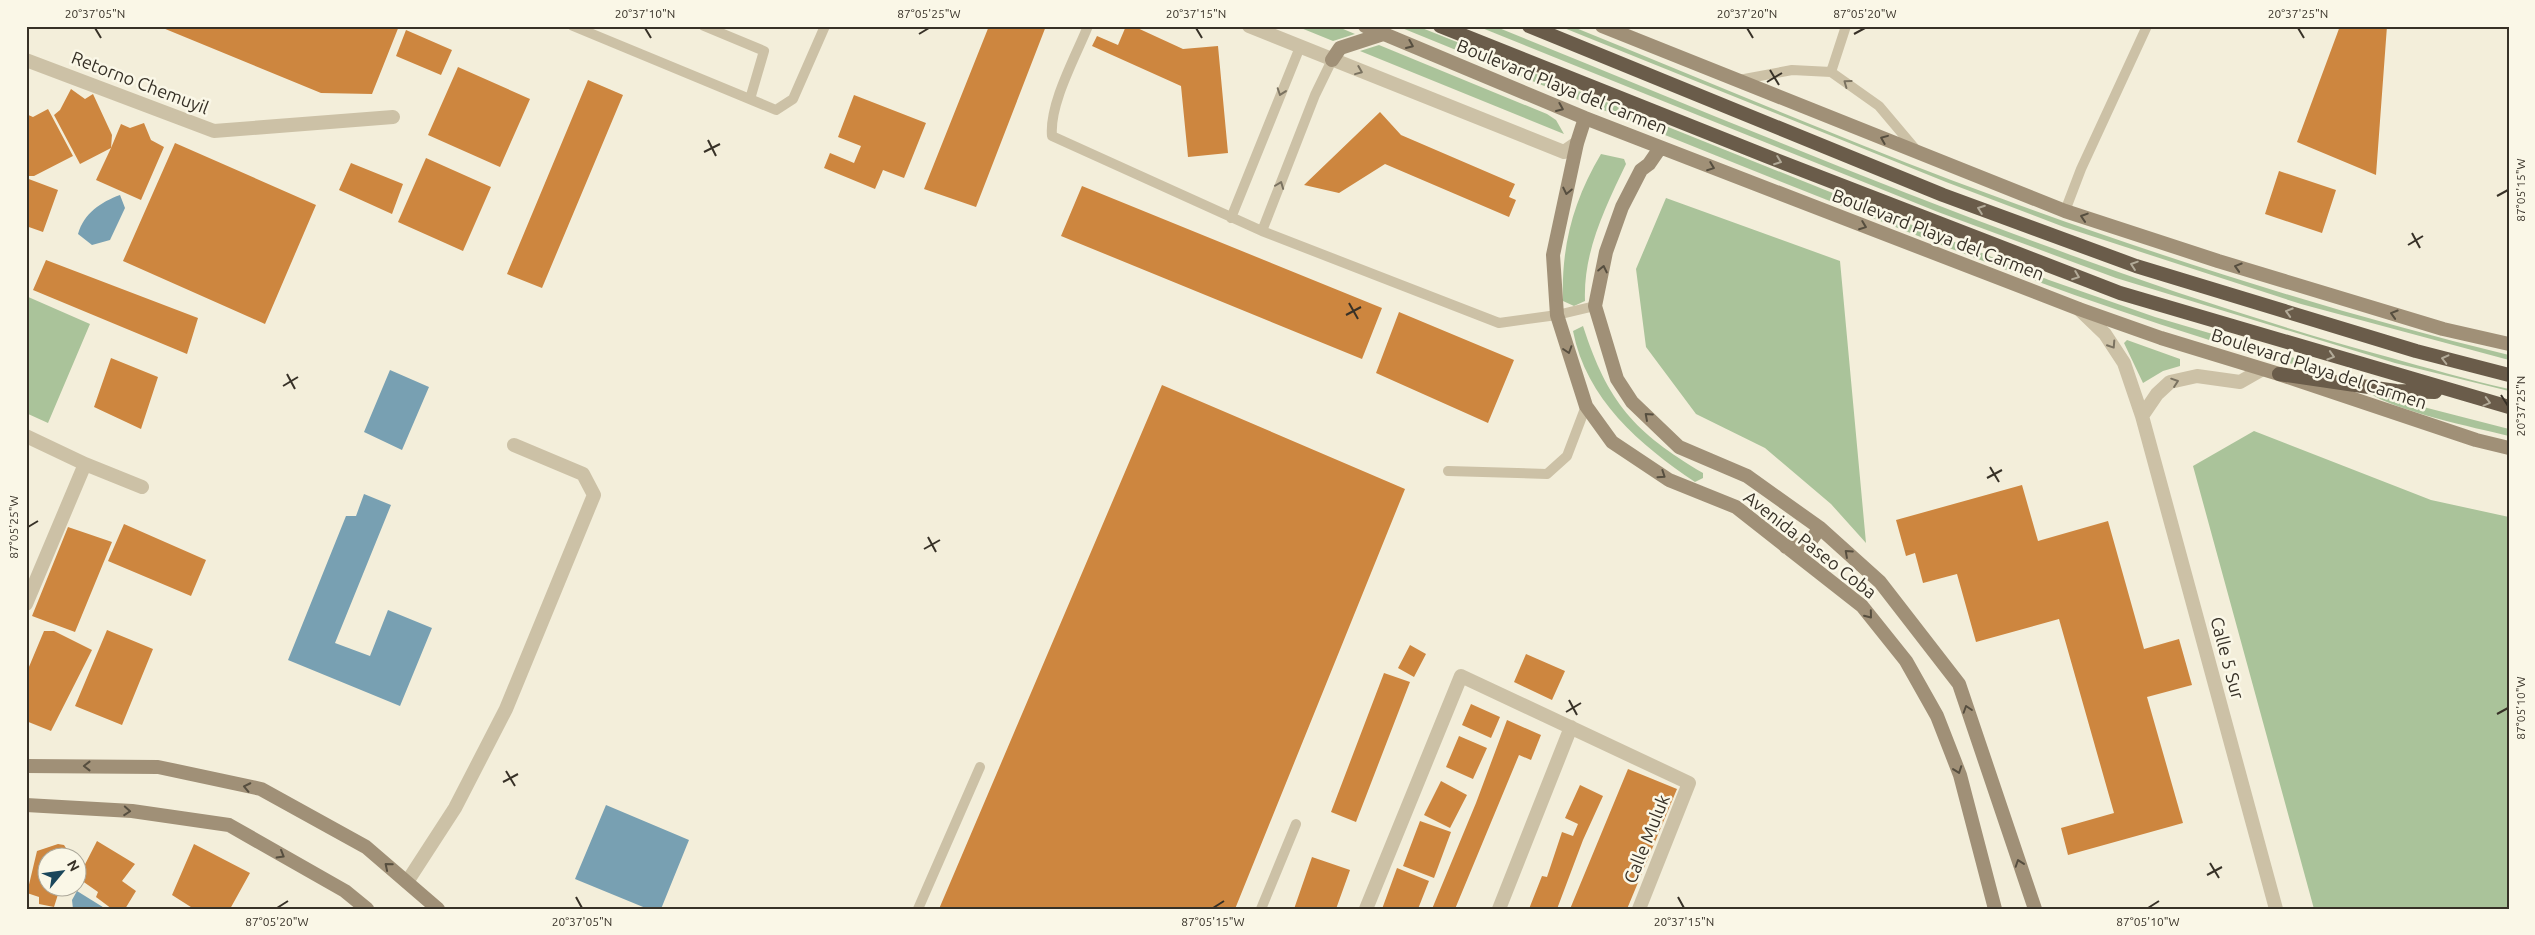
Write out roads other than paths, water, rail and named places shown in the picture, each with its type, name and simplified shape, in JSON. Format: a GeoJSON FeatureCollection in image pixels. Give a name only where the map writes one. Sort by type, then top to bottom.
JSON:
{"type":"FeatureCollection","features":[{"type":"Feature","properties":{"kind":"highway"},"geometry":{"type":"LineString","coordinates":[[1440,26],[1766,156],[2120,293],[2455,393],[2509,407]]}},
{"type":"Feature","properties":{"kind":"highway"},"geometry":{"type":"LineString","coordinates":[[1529,26],[1942,195],[2136,266],[2416,351],[2509,375]]}},
{"type":"Feature","properties":{"kind":"highway"},"geometry":{"type":"LineString","coordinates":[[2279,374],[2396,391],[2455,393]]}},
{"type":"Feature","properties":{"kind":"main road","name":"Boulevard Playa del Carmen"},"geometry":{"type":"LineString","coordinates":[[1365,26],[1660,148],[2079,309],[2161,338],[2279,374],[2476,440],[2509,448]]}},
{"type":"Feature","properties":{"kind":"main road"},"geometry":{"type":"LineString","coordinates":[[1602,26],[2065,211],[2218,261],[2443,329],[2509,344]]}},
{"type":"Feature","properties":{"kind":"main road"},"geometry":{"type":"LineString","coordinates":[[1332,60],[1340,48],[1384,34]]}},
{"type":"Feature","properties":{"kind":"main road","name":"Avenida Paseo Coba"},"geometry":{"type":"LineString","coordinates":[[1585,118],[1577,143],[1554,255],[1556,315],[1586,406],[1612,442],[1669,480],[1736,507],[1862,606],[1906,661],[1937,716],[1960,774],[1995,909]]}},
{"type":"Feature","properties":{"kind":"main road","name":"Avenida Paseo Coba"},"geometry":{"type":"LineString","coordinates":[[1660,148],[1649,164],[1641,170],[1622,208],[1606,252],[1595,306],[1617,379],[1632,402],[1678,447],[1747,476],[1820,528],[1880,582],[1959,684],[2035,909]]}},
{"type":"Feature","properties":{"kind":"main road"},"geometry":{"type":"LineString","coordinates":[[1786,547],[1809,543],[1820,528]]}},
{"type":"Feature","properties":{"kind":"main road"},"geometry":{"type":"LineString","coordinates":[[26,766],[158,767],[261,790],[366,847],[438,909]]}},
{"type":"Feature","properties":{"kind":"main road"},"geometry":{"type":"LineString","coordinates":[[26,805],[132,811],[229,825],[345,891],[367,909]]}},
{"type":"Feature","properties":{"kind":"street"},"geometry":{"type":"LineString","coordinates":[[1249,26],[1564,152],[1577,143]]}},
{"type":"Feature","properties":{"kind":"street","name":"Retorno Chemuyil"},"geometry":{"type":"LineString","coordinates":[[26,60],[214,131],[393,117]]}},
{"type":"Feature","properties":{"kind":"street","name":"Calle 5 Sur"},"geometry":{"type":"LineString","coordinates":[[2079,309],[2105,334],[2124,363],[2142,416],[2276,909]]}},
{"type":"Feature","properties":{"kind":"street"},"geometry":{"type":"LineString","coordinates":[[2142,416],[2157,394],[2170,382],[2197,376],[2240,382],[2261,370]]}},
{"type":"Feature","properties":{"kind":"street"},"geometry":{"type":"LineString","coordinates":[[26,436],[85,464],[142,487]]}},
{"type":"Feature","properties":{"kind":"street"},"geometry":{"type":"LineString","coordinates":[[407,882],[455,808],[506,709],[594,495],[583,474],[514,445]]}},
{"type":"Feature","properties":{"kind":"street"},"geometry":{"type":"LineString","coordinates":[[26,604],[85,464]]}},
{"type":"Feature","properties":{"kind":"street"},"geometry":{"type":"LineString","coordinates":[[1366,909],[1462,676],[1571,727],[1499,909]]}},
{"type":"Feature","properties":{"kind":"street","name":"Calle Muluk"},"geometry":{"type":"LineString","coordinates":[[1571,727],[1690,782],[1639,909]]}},
{"type":"Feature","properties":{"kind":"lane"},"geometry":{"type":"LineString","coordinates":[[573,26],[776,110],[793,99],[825,26]]}},
{"type":"Feature","properties":{"kind":"lane"},"geometry":{"type":"LineString","coordinates":[[704,26],[764,51],[750,99]]}},
{"type":"Feature","properties":{"kind":"lane"},"geometry":{"type":"LineString","coordinates":[[1088,26],[1058,102],[1051,126],[1052,136],[1262,231],[1499,323],[1556,315],[1595,306]]}},
{"type":"Feature","properties":{"kind":"lane"},"geometry":{"type":"LineString","coordinates":[[1831,72],[1846,26]]}},
{"type":"Feature","properties":{"kind":"lane"},"geometry":{"type":"LineString","coordinates":[[2065,211],[2081,170],[2147,26]]}},
{"type":"Feature","properties":{"kind":"lane"},"geometry":{"type":"LineString","coordinates":[[1231,218],[1300,47]]}},
{"type":"Feature","properties":{"kind":"lane"},"geometry":{"type":"LineString","coordinates":[[1262,231],[1315,95],[1332,60]]}},
{"type":"Feature","properties":{"kind":"lane"},"geometry":{"type":"LineString","coordinates":[[1739,80],[1792,70],[1831,72],[1879,106],[1919,153]]}},
{"type":"Feature","properties":{"kind":"lane"},"geometry":{"type":"LineString","coordinates":[[1448,471],[1547,474],[1567,456],[1586,406]]}},
{"type":"Feature","properties":{"kind":"lane"},"geometry":{"type":"LineString","coordinates":[[918,909],[980,767]]}},
{"type":"Feature","properties":{"kind":"lane"},"geometry":{"type":"LineString","coordinates":[[1260,909],[1296,824]]}},
{"type":"Feature","properties":{"kind":"water"},"geometry":{"type":"Polygon","coordinates":[[[120,195],[125,208],[110,240],[92,245],[78,234],[84,220],[94,209],[120,195]]]}},
{"type":"Feature","properties":{"kind":"water"},"geometry":{"type":"Polygon","coordinates":[[[390,370],[429,387],[402,450],[364,432],[390,370]]]}},
{"type":"Feature","properties":{"kind":"water"},"geometry":{"type":"Polygon","coordinates":[[[364,494],[391,505],[335,643],[370,656],[388,610],[432,628],[400,706],[288,660],[346,516],[356,516],[364,494]]]}},
{"type":"Feature","properties":{"kind":"water"},"geometry":{"type":"Polygon","coordinates":[[[606,805],[689,840],[661,909],[648,909],[575,879],[606,805]]]}},
{"type":"Feature","properties":{"kind":"water"},"geometry":{"type":"Polygon","coordinates":[[[73,898],[88,898],[106,909],[73,909],[73,898]]]}}]}
